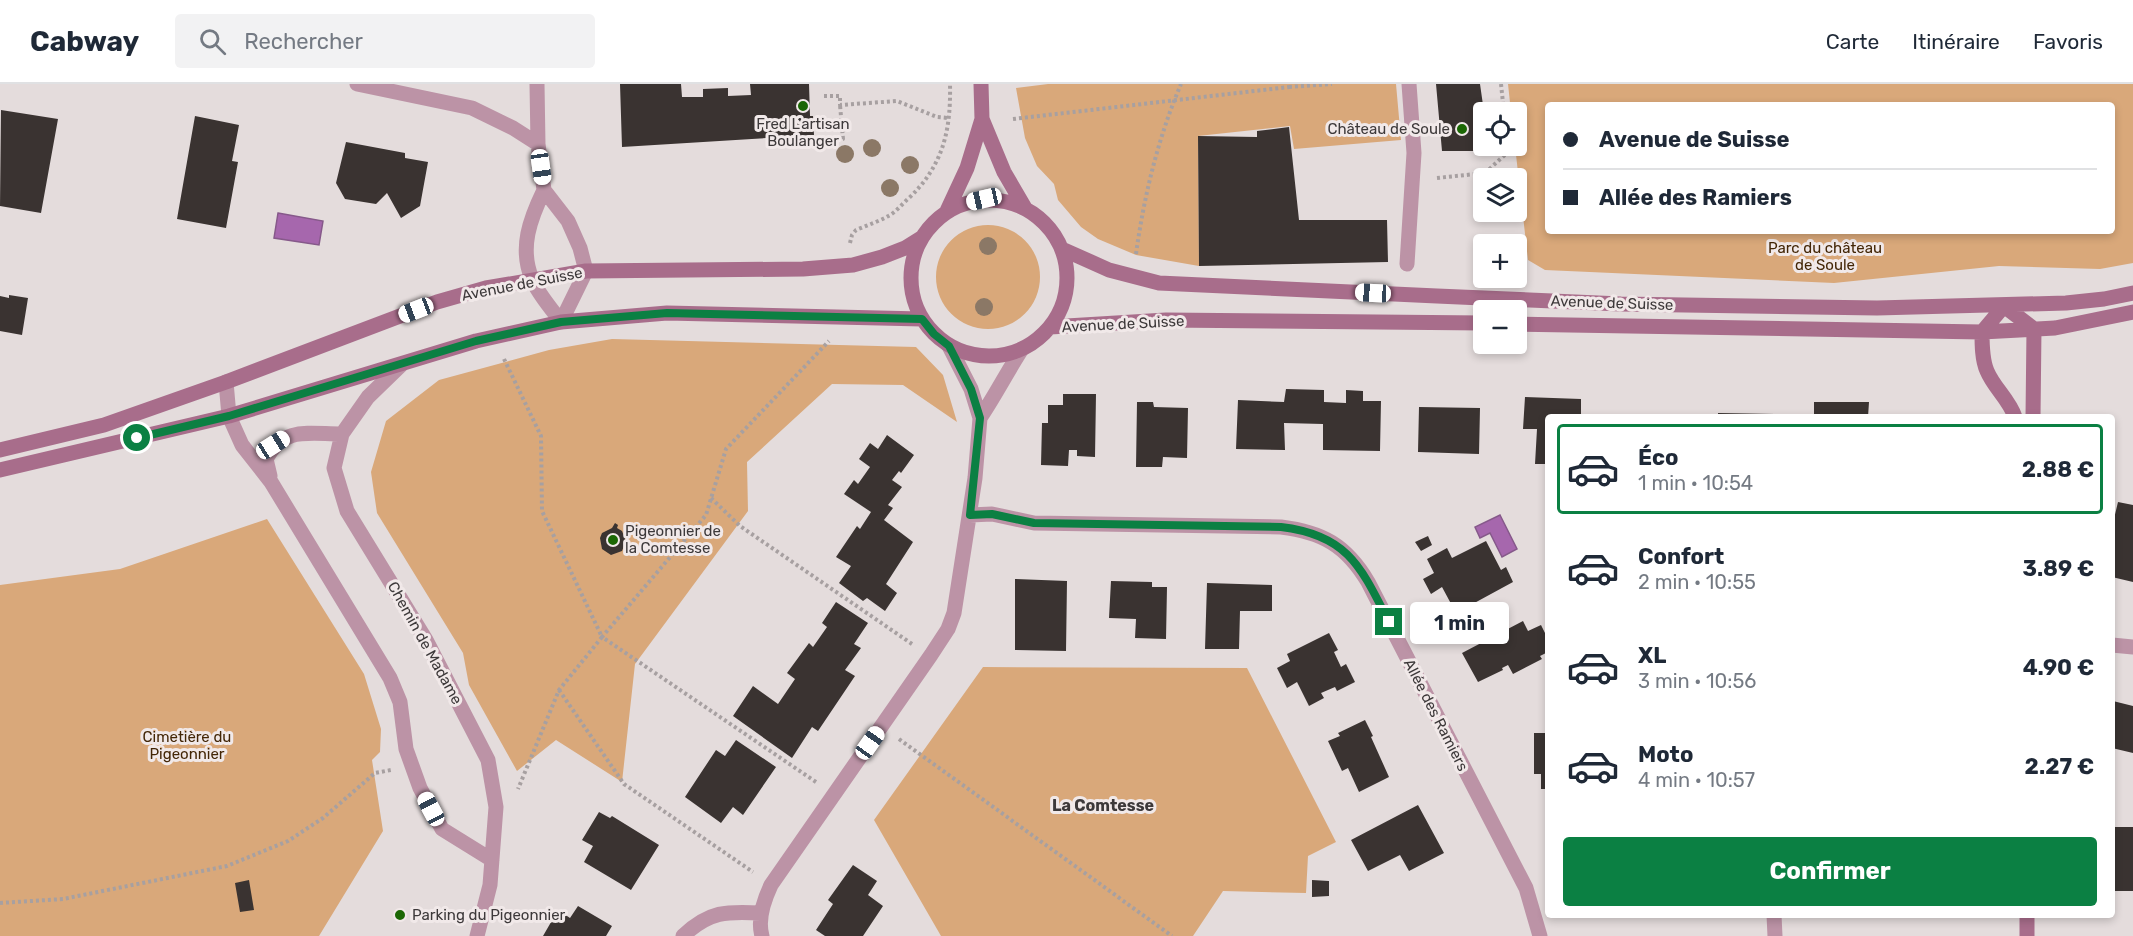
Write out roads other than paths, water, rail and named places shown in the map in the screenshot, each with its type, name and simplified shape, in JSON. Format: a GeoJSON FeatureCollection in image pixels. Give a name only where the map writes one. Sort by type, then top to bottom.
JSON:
{"type":"FeatureCollection","features":[{"type":"Feature","properties":{"kind":"street"},"geometry":{"type":"LineString","coordinates":[[357,84],[414,89],[472,108],[513,128],[538,144]]}},
{"type":"Feature","properties":{"kind":"street"},"geometry":{"type":"LineString","coordinates":[[537,84],[538,144],[544,190],[568,221],[580,248],[585,271],[561,322]]}},
{"type":"Feature","properties":{"kind":"street"},"geometry":{"type":"LineString","coordinates":[[947,211],[967,168],[982,119],[981,84]]}},
{"type":"Feature","properties":{"kind":"street"},"geometry":{"type":"LineString","coordinates":[[1407,264],[1414,153],[1409,84]]}},
{"type":"Feature","properties":{"kind":"street"},"geometry":{"type":"LineString","coordinates":[[982,119],[1004,172],[1024,208]]}},
{"type":"Feature","properties":{"kind":"street"},"geometry":{"type":"LineString","coordinates":[[544,190],[533,213],[524,250],[532,280],[561,322]]}},
{"type":"Feature","properties":{"kind":"street"},"geometry":{"type":"LineString","coordinates":[[984,199],[1004,200],[1024,208],[1047,225],[1062,249],[1067,281],[1065,298],[1059,313],[1050,327],[1037,340],[1005,355],[987,357],[968,354],[949,346],[934,334],[922,319],[914,303],[910,287],[910,270],[921,238],[932,223],[947,211],[965,203],[984,199]]}},
{"type":"Feature","properties":{"kind":"street","name":"Avenue de Suisse"},"geometry":{"type":"LineString","coordinates":[[0,450],[104,425],[226,382],[437,302],[486,288],[585,271],[802,269],[853,265],[905,248],[921,238]]}},
{"type":"Feature","properties":{"kind":"street","name":"Avenue de Suisse"},"geometry":{"type":"LineString","coordinates":[[1062,249],[1100,266],[1159,283],[1620,304],[1877,308],[2004,306],[2076,302],[2133,293]]}},
{"type":"Feature","properties":{"kind":"street"},"geometry":{"type":"LineString","coordinates":[[2014,414],[2012,407],[1986,370],[1982,332],[2004,306],[2034,329],[2033,414]]}},
{"type":"Feature","properties":{"kind":"street","name":"Avenue de Suisse"},"geometry":{"type":"LineString","coordinates":[[1527,324],[1982,332],[2055,328],[2133,312]]}},
{"type":"Feature","properties":{"kind":"street"},"geometry":{"type":"LineString","coordinates":[[0,470],[229,416],[476,341],[561,322],[667,313],[922,319]]}},
{"type":"Feature","properties":{"kind":"street","name":"Avenue de Suisse"},"geometry":{"type":"LineString","coordinates":[[1050,327],[1166,320],[1473,324]]}},
{"type":"Feature","properties":{"kind":"street"},"geometry":{"type":"LineString","coordinates":[[762,936],[761,913],[764,899],[771,885],[931,655],[948,629],[954,613],[970,515],[980,418],[971,389],[949,346]]}},
{"type":"Feature","properties":{"kind":"street"},"geometry":{"type":"LineString","coordinates":[[980,418],[1022,349]]}},
{"type":"Feature","properties":{"kind":"street","name":"Chemin de Madame"},"geometry":{"type":"LineString","coordinates":[[401,365],[368,397],[342,434],[334,468],[347,511],[426,640],[488,760],[496,807],[490,885],[477,936]]}},
{"type":"Feature","properties":{"kind":"street"},"geometry":{"type":"LineString","coordinates":[[226,382],[229,416],[242,445],[271,482],[390,678],[400,702],[406,749],[420,788],[442,829],[492,860]]}},
{"type":"Feature","properties":{"kind":"street"},"geometry":{"type":"LineString","coordinates":[[271,482],[266,459],[273,445],[290,434],[342,434]]}},
{"type":"Feature","properties":{"kind":"street","name":"Allée des Ramiers"},"geometry":{"type":"LineString","coordinates":[[970,515],[992,514],[1034,523],[1281,527],[1318,535],[1341,548],[1368,582],[1526,888],[1540,936]]}},
{"type":"Feature","properties":{"kind":"street"},"geometry":{"type":"LineString","coordinates":[[2115,645],[2133,647]]}},
{"type":"Feature","properties":{"kind":"street"},"geometry":{"type":"LineString","coordinates":[[684,936],[694,926],[716,914],[730,911],[761,913]]}},
{"type":"Feature","properties":{"kind":"street"},"geometry":{"type":"LineString","coordinates":[[1774,918],[1775,936]]}},
{"type":"Feature","properties":{"kind":"street"},"geometry":{"type":"LineString","coordinates":[[2027,918],[2027,936]]}},
{"type":"Feature","properties":{"kind":"place","name":"Fred L'artisan Boulanger"},"geometry":{"type":"Point","coordinates":[803,106]}},
{"type":"Feature","properties":{"kind":"place","name":"Château de Soule"},"geometry":{"type":"Point","coordinates":[1462,129]}},
{"type":"Feature","properties":{"kind":"place","name":"Pigeonnier de la Comtesse"},"geometry":{"type":"Point","coordinates":[613,540]}},
{"type":"Feature","properties":{"kind":"place","name":"Parking du Pigeonnier"},"geometry":{"type":"Point","coordinates":[400,915]}},
{"type":"Feature","properties":{"kind":"district","name":"La Comtesse"},"geometry":{"type":"Point","coordinates":[1103,805]}},
{"type":"Feature","properties":{"kind":"park label","name":"Parc du château de Soule"},"geometry":{"type":"Point","coordinates":[1825,256]}},
{"type":"Feature","properties":{"kind":"park label","name":"Cimetière du Pigeonnier"},"geometry":{"type":"Point","coordinates":[187,746]}}]}
